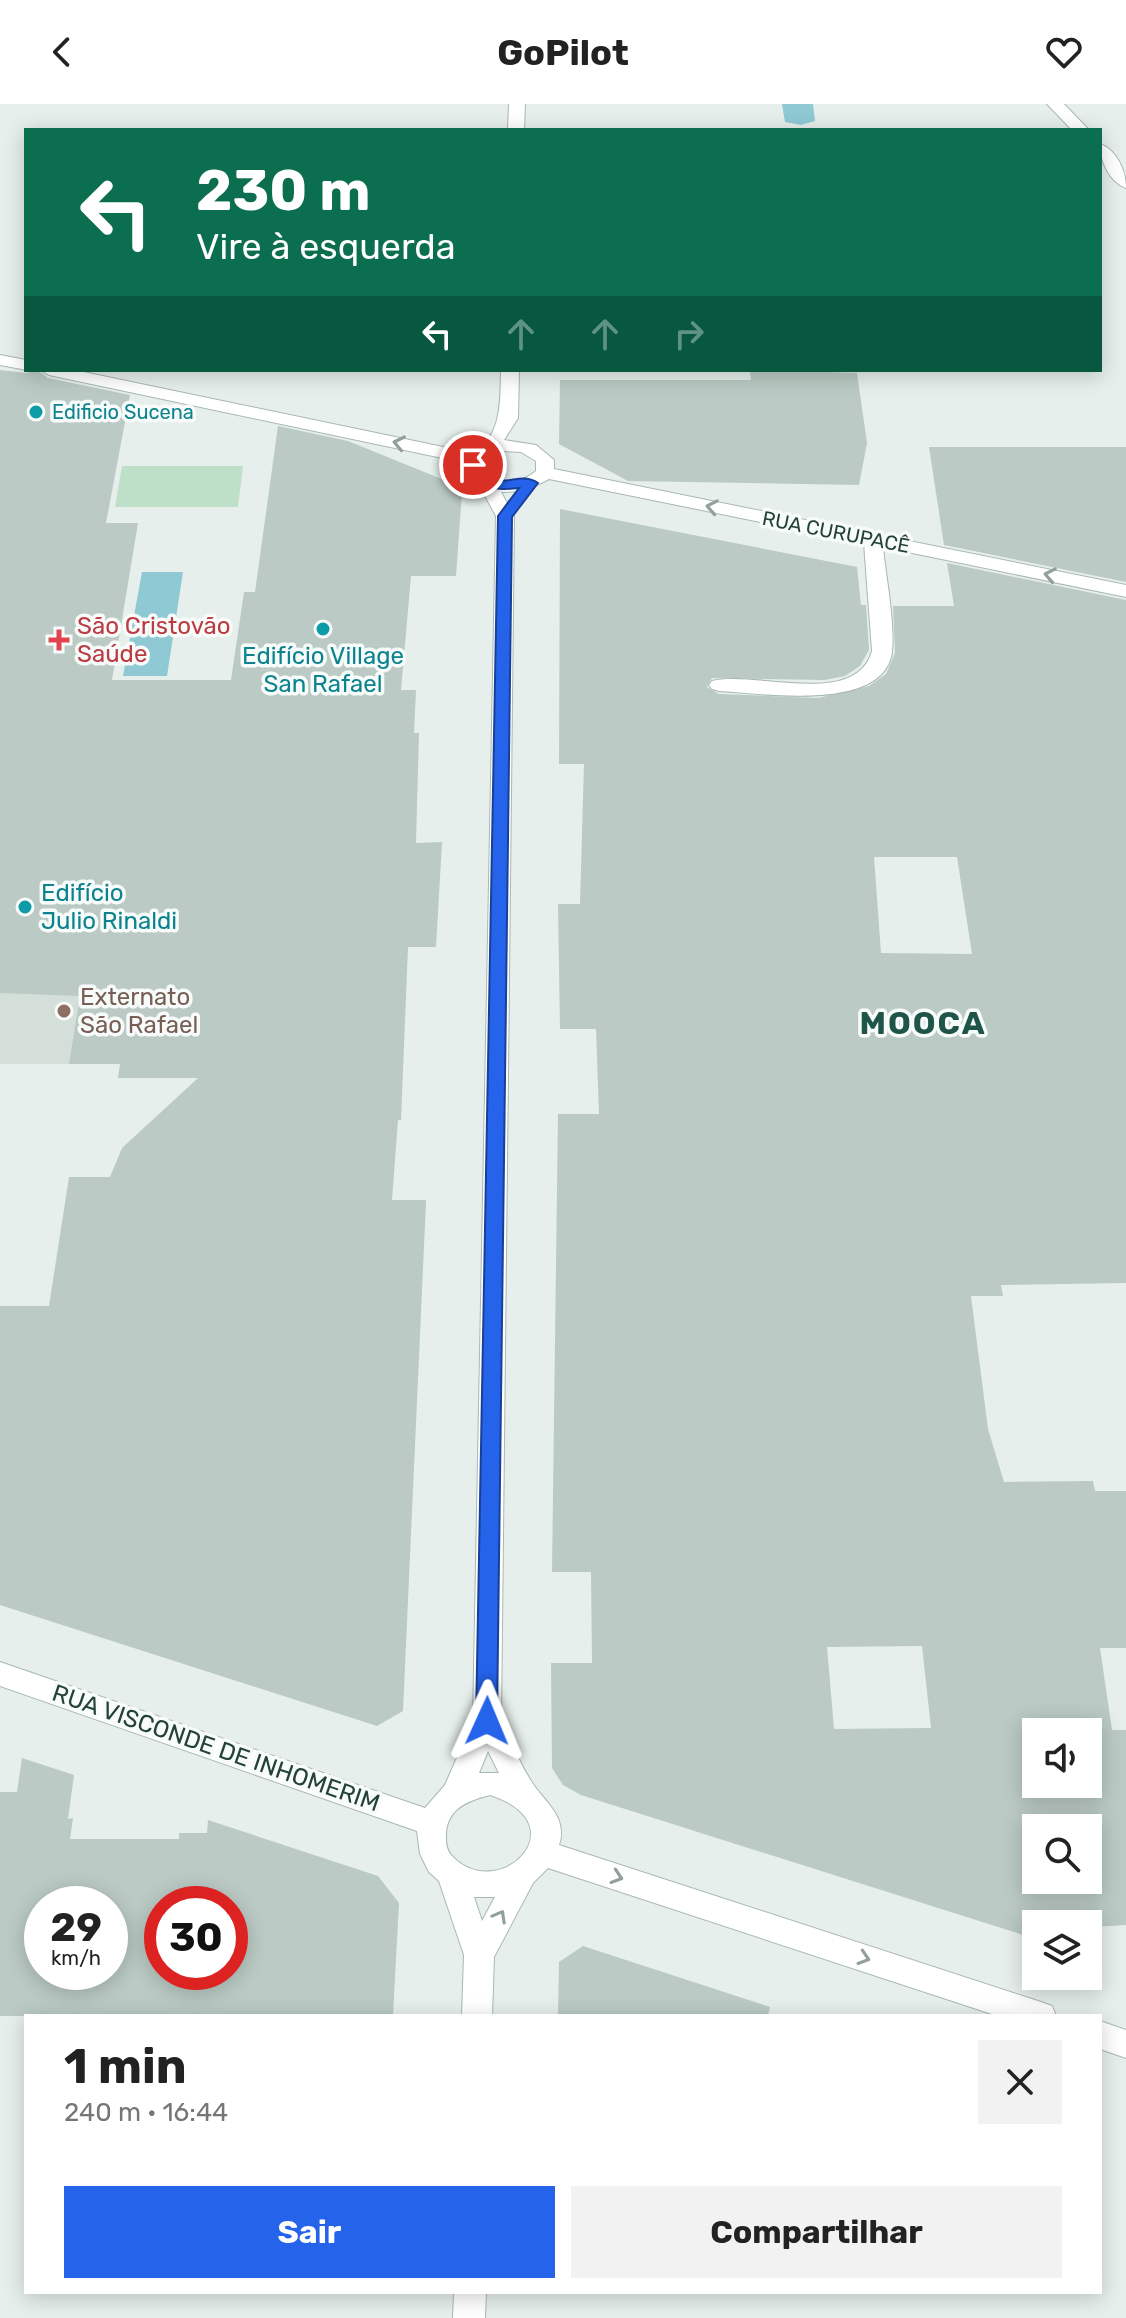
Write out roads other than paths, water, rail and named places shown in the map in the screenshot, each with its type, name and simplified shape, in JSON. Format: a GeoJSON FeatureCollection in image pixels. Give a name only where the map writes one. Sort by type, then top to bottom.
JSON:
{"type":"FeatureCollection","features":[{"type":"Feature","properties":{"kind":"street"},"geometry":{"type":"LineString","coordinates":[[516,128],[517,104]]}},
{"type":"Feature","properties":{"kind":"street"},"geometry":{"type":"LineString","coordinates":[[1055,104],[1079,128]]}},
{"type":"Feature","properties":{"kind":"street"},"geometry":{"type":"LineString","coordinates":[[1102,152],[1126,183]]}},
{"type":"Feature","properties":{"kind":"street"},"geometry":{"type":"LineString","coordinates":[[0,360],[24,365]]}},
{"type":"Feature","properties":{"kind":"street"},"geometry":{"type":"LineString","coordinates":[[59,372],[482,454],[511,445],[532,449]]}},
{"type":"Feature","properties":{"kind":"street"},"geometry":{"type":"LineString","coordinates":[[456,1793],[487,1721],[505,516],[487,483],[474,472],[482,454],[509,418],[510,372]]}},
{"type":"Feature","properties":{"kind":"street"},"geometry":{"type":"LineString","coordinates":[[505,516],[538,478],[545,460],[532,449],[509,418]]}},
{"type":"Feature","properties":{"kind":"street","name":"RUA CURUPACÊ"},"geometry":{"type":"LineString","coordinates":[[487,483],[509,487],[538,478],[873,539],[1126,591]]}},
{"type":"Feature","properties":{"kind":"street"},"geometry":{"type":"LineString","coordinates":[[719,685],[821,687],[851,684],[867,678],[877,668],[882,651],[873,539]]}},
{"type":"Feature","properties":{"kind":"street","name":"RUA VISCONDE DE INHOMERIM"},"geometry":{"type":"LineString","coordinates":[[0,1674],[432,1823]]}},
{"type":"Feature","properties":{"kind":"street"},"geometry":{"type":"LineString","coordinates":[[452,1877],[487,1887],[521,1877],[535,1867],[543,1853],[546,1830],[540,1810],[523,1793],[487,1721]]}},
{"type":"Feature","properties":{"kind":"street"},"geometry":{"type":"LineString","coordinates":[[477,2014],[479,1955],[452,1877],[437,1861],[431,1843],[432,1823],[440,1806],[456,1793],[490,1783],[523,1793]]}},
{"type":"Feature","properties":{"kind":"street"},"geometry":{"type":"LineString","coordinates":[[543,1853],[1035,2014]]}},
{"type":"Feature","properties":{"kind":"street"},"geometry":{"type":"LineString","coordinates":[[479,1955],[521,1877]]}},
{"type":"Feature","properties":{"kind":"street"},"geometry":{"type":"LineString","coordinates":[[1102,2036],[1126,2044]]}},
{"type":"Feature","properties":{"kind":"street"},"geometry":{"type":"LineString","coordinates":[[469,2318],[470,2294]]}},
{"type":"Feature","properties":{"kind":"water"},"geometry":{"type":"Polygon","coordinates":[[[782,104],[813,104],[815,121],[801,125],[785,122],[782,104]]]}},
{"type":"Feature","properties":{"kind":"water"},"geometry":{"type":"Polygon","coordinates":[[[142,572],[183,572],[167,676],[123,676],[142,572]]]}},
{"type":"Feature","properties":{"kind":"place","name":"Edificio Sucena"},"geometry":{"type":"Point","coordinates":[36,412]}},
{"type":"Feature","properties":{"kind":"place","name":"Edifício Village San Rafael"},"geometry":{"type":"Point","coordinates":[323,629]}},
{"type":"Feature","properties":{"kind":"place","name":"São Cristovão Saúde"},"geometry":{"type":"Point","coordinates":[59,640]}},
{"type":"Feature","properties":{"kind":"place","name":"Edifício Julio Rinaldi"},"geometry":{"type":"Point","coordinates":[25,907]}},
{"type":"Feature","properties":{"kind":"place","name":"Externato São Rafael"},"geometry":{"type":"Point","coordinates":[64,1011]}},
{"type":"Feature","properties":{"kind":"district","name":"MOOCA"},"geometry":{"type":"Point","coordinates":[923,1023]}}]}
